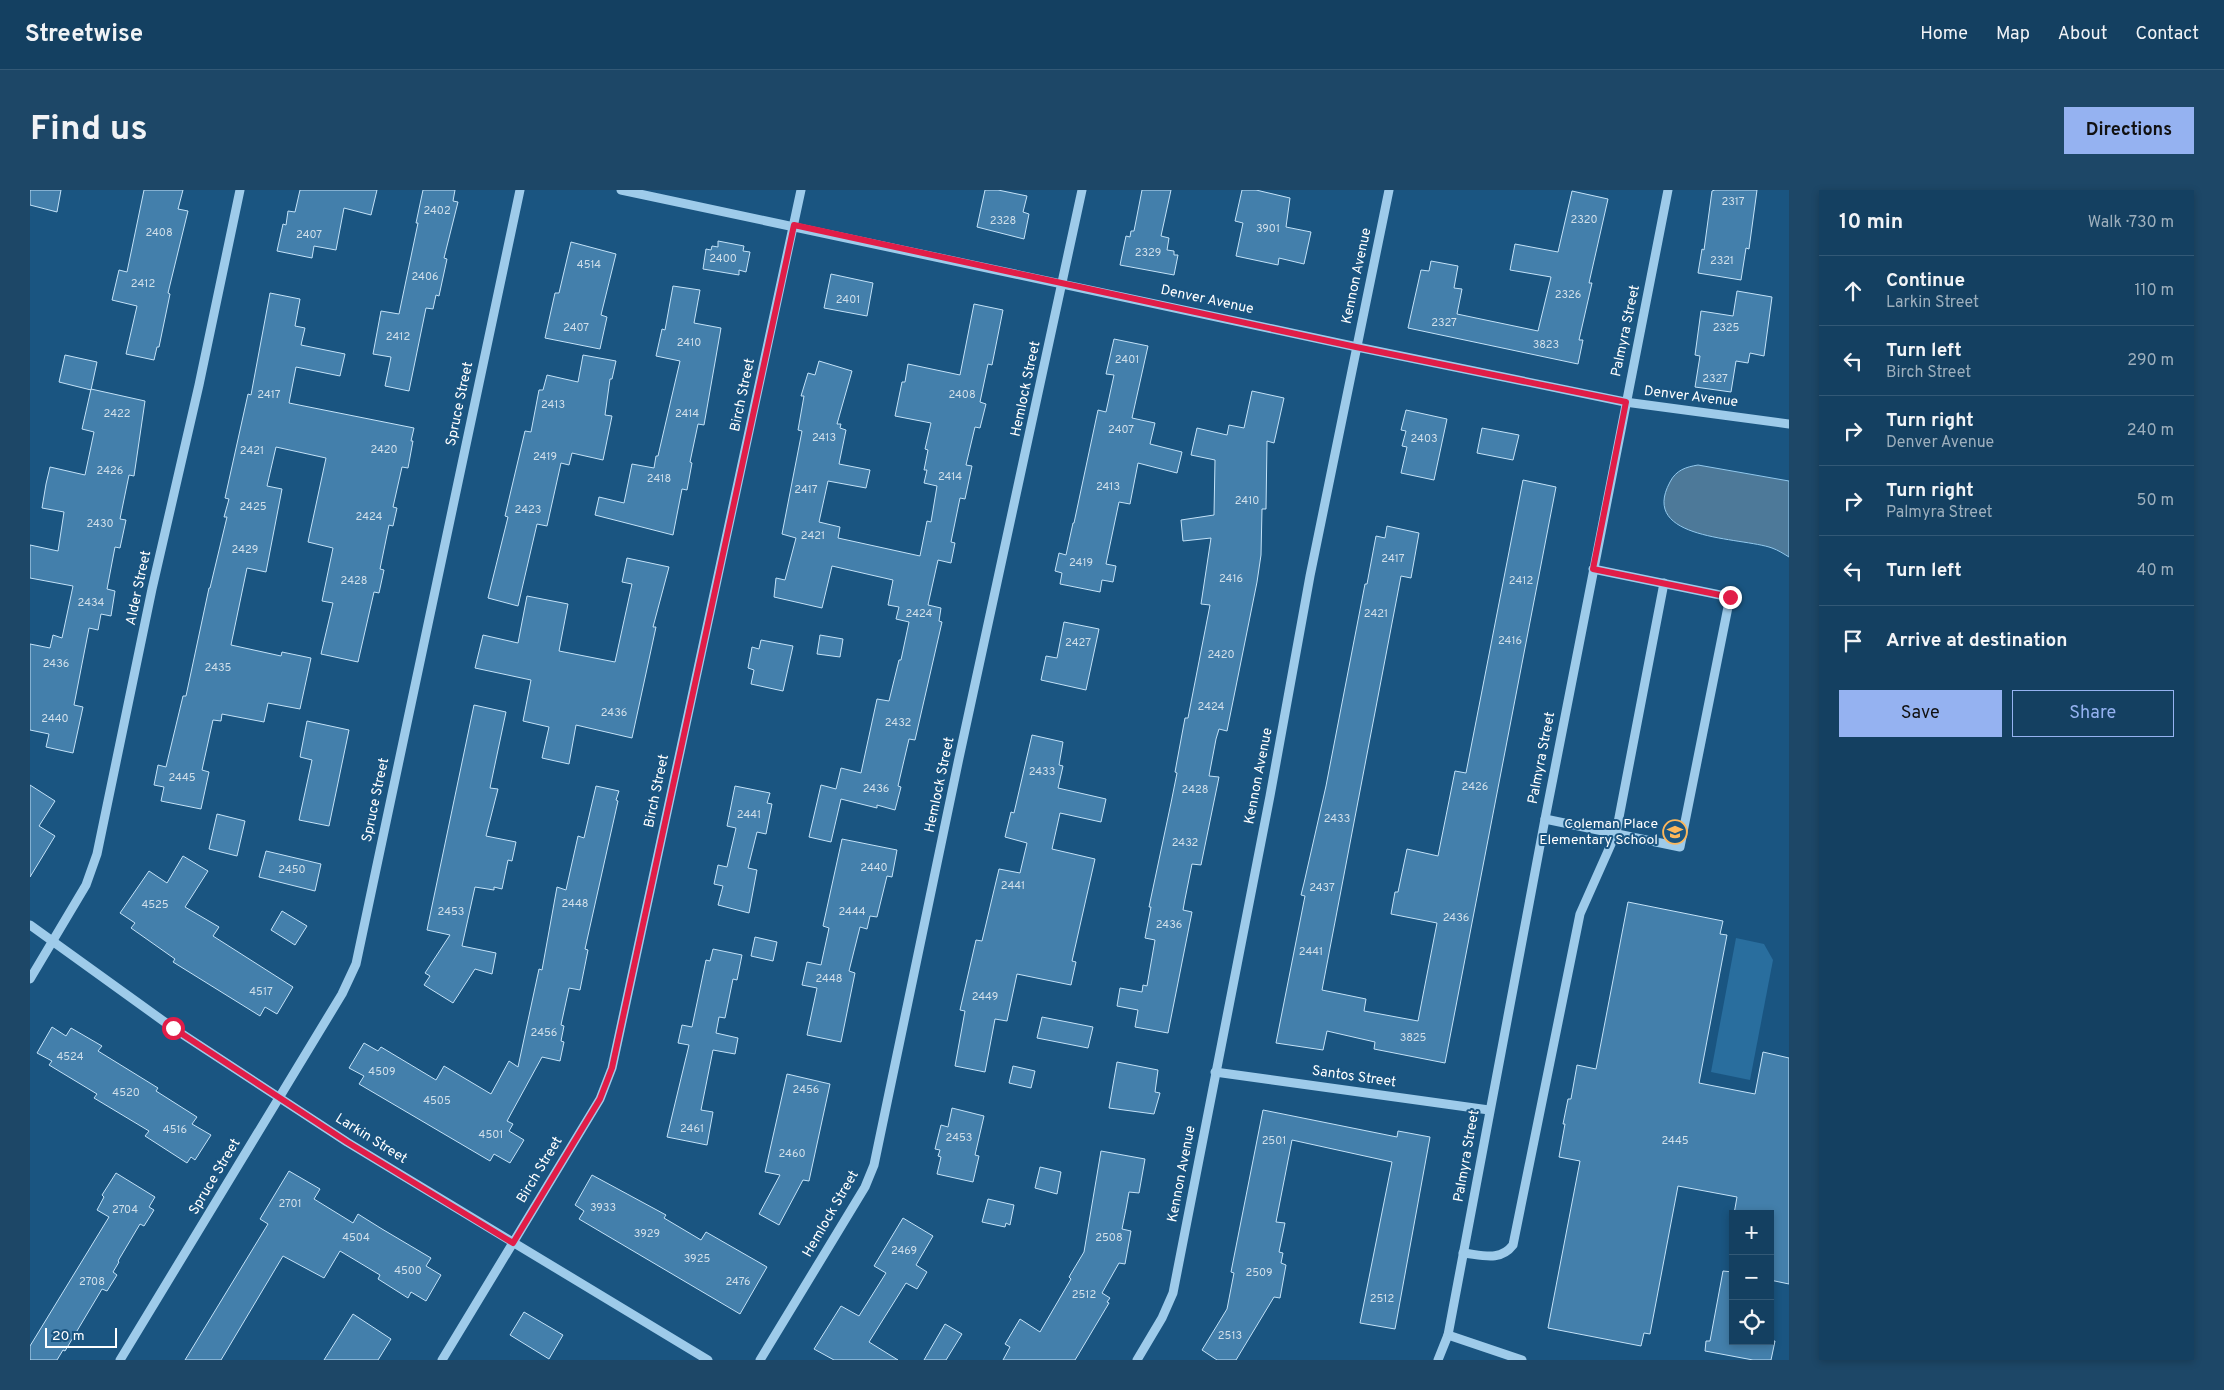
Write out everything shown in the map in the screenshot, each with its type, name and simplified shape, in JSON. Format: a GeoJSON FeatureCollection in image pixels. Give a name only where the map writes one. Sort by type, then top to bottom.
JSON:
{"type":"FeatureCollection","features":[{"type":"Feature","properties":{"kind":"street","name":"Alder Street"},"geometry":{"type":"LineString","coordinates":[[30,979],[86,885],[97,854],[152,590],[199,385],[240,190]]}},
{"type":"Feature","properties":{"kind":"street","name":"Spruce Street"},"geometry":{"type":"LineString","coordinates":[[120,1360],[342,994],[356,964],[520,190]]}},
{"type":"Feature","properties":{"kind":"street","name":"Denver Avenue"},"geometry":{"type":"LineString","coordinates":[[621,190],[794,225],[1356,347],[1626,402],[1789,424]]}},
{"type":"Feature","properties":{"kind":"street","name":"Birch Street"},"geometry":{"type":"LineString","coordinates":[[442,1360],[600,1099],[612,1068],[801,190]]}},
{"type":"Feature","properties":{"kind":"street","name":"Hemlock Street"},"geometry":{"type":"LineString","coordinates":[[760,1360],[865,1186],[874,1165],[959,758],[1082,190]]}},
{"type":"Feature","properties":{"kind":"street","name":"Kennon Avenue"},"geometry":{"type":"LineString","coordinates":[[1136,1360],[1162,1318],[1173,1293],[1270,796],[1310,576],[1389,190]]}},
{"type":"Feature","properties":{"kind":"street","name":"Palmyra Street"},"geometry":{"type":"LineString","coordinates":[[1438,1360],[1448,1334],[1593,569],[1668,190]]}},
{"type":"Feature","properties":{"kind":"street"},"geometry":{"type":"LineString","coordinates":[[1545,819],[1680,847],[1730,597],[1593,569]]}},
{"type":"Feature","properties":{"kind":"street"},"geometry":{"type":"LineString","coordinates":[[1463,1253],[1497,1257],[1507,1253],[1513,1245],[1580,914],[1616,833],[1664,583]]}},
{"type":"Feature","properties":{"kind":"street","name":"Larkin Street"},"geometry":{"type":"LineString","coordinates":[[30,925],[173,1028],[279,1098],[513,1243],[708,1360]]}},
{"type":"Feature","properties":{"kind":"street","name":"Santos Street"},"geometry":{"type":"LineString","coordinates":[[1215,1072],[1489,1110]]}},
{"type":"Feature","properties":{"kind":"street"},"geometry":{"type":"LineString","coordinates":[[1448,1334],[1522,1360]]}},
{"type":"Feature","properties":{"kind":"shaded area"},"geometry":{"type":"Polygon","coordinates":[[[1698,465],[1789,481],[1789,557],[1772,548],[1758,544],[1698,533],[1680,526],[1668,516],[1664,501],[1670,482],[1682,470],[1698,465]]]}},
{"type":"Feature","properties":{"kind":"shaded area"},"geometry":{"type":"Polygon","coordinates":[[[1736,938],[1764,944],[1773,960],[1750,1080],[1711,1072],[1736,938]]]}},
{"type":"Feature","properties":{"kind":"building"},"geometry":{"type":"Polygon","coordinates":[[[30,190],[61,190],[57,212],[30,205],[30,190]]]}},
{"type":"Feature","properties":{"kind":"building"},"geometry":{"type":"Polygon","coordinates":[[[144,190],[183,190],[178,209],[188,211],[168,293],[170,294],[159,347],[157,347],[154,360],[126,354],[137,306],[112,300],[119,270],[127,272],[144,190]]]}},
{"type":"Feature","properties":{"kind":"building"},"geometry":{"type":"Polygon","coordinates":[[[300,190],[377,190],[371,215],[344,208],[336,250],[314,246],[312,258],[277,251],[283,224],[286,225],[288,211],[295,212],[300,190]]]}},
{"type":"Feature","properties":{"kind":"building"},"geometry":{"type":"Polygon","coordinates":[[[423,190],[455,190],[453,201],[458,202],[444,258],[447,259],[439,296],[436,295],[433,309],[426,308],[409,391],[385,386],[391,357],[373,354],[381,311],[399,314],[423,190]]]}},
{"type":"Feature","properties":{"kind":"building"},"geometry":{"type":"Polygon","coordinates":[[[985,190],[998,190],[1027,196],[1023,212],[1029,214],[1024,239],[977,227],[985,190]]]}},
{"type":"Feature","properties":{"kind":"building"},"geometry":{"type":"Polygon","coordinates":[[[1142,190],[1171,190],[1161,236],[1169,238],[1167,250],[1174,251],[1174,255],[1178,255],[1174,275],[1120,265],[1126,236],[1130,237],[1131,231],[1134,231],[1142,190]]]}},
{"type":"Feature","properties":{"kind":"building"},"geometry":{"type":"Polygon","coordinates":[[[1242,190],[1256,190],[1290,198],[1286,227],[1311,232],[1304,264],[1279,258],[1278,265],[1236,256],[1243,223],[1235,221],[1242,190]]]}},
{"type":"Feature","properties":{"kind":"building"},"geometry":{"type":"Polygon","coordinates":[[[1757,190],[1749,249],[1746,248],[1741,280],[1698,273],[1702,249],[1704,250],[1712,191],[1757,190]]]}},
{"type":"Feature","properties":{"kind":"building"},"geometry":{"type":"Polygon","coordinates":[[[1572,191],[1608,199],[1589,283],[1592,283],[1579,340],[1583,340],[1578,364],[1408,328],[1421,270],[1429,271],[1431,261],[1458,266],[1454,288],[1462,289],[1457,314],[1538,331],[1551,277],[1510,270],[1515,244],[1558,252],[1572,191]]]}},
{"type":"Feature","properties":{"kind":"building"},"geometry":{"type":"Polygon","coordinates":[[[718,241],[744,246],[743,251],[750,252],[746,272],[739,270],[739,275],[703,269],[706,249],[711,250],[712,246],[718,247],[718,241]]]}},
{"type":"Feature","properties":{"kind":"building"},"geometry":{"type":"Polygon","coordinates":[[[571,242],[616,254],[601,315],[607,317],[600,349],[545,338],[555,293],[559,293],[571,242]]]}},
{"type":"Feature","properties":{"kind":"building"},"geometry":{"type":"Polygon","coordinates":[[[831,274],[873,283],[867,316],[824,308],[831,274]]]}},
{"type":"Feature","properties":{"kind":"building"},"geometry":{"type":"Polygon","coordinates":[[[673,286],[700,290],[694,323],[721,328],[704,425],[698,424],[690,462],[692,463],[687,490],[682,489],[673,535],[595,515],[599,497],[624,503],[632,464],[654,468],[680,361],[656,356],[662,329],[665,330],[673,286]]]}},
{"type":"Feature","properties":{"kind":"building"},"geometry":{"type":"Polygon","coordinates":[[[1737,291],[1772,297],[1764,356],[1750,353],[1748,363],[1736,361],[1731,392],[1695,387],[1700,356],[1695,355],[1701,311],[1733,316],[1737,291]]]}},
{"type":"Feature","properties":{"kind":"building"},"geometry":{"type":"Polygon","coordinates":[[[270,293],[300,299],[295,326],[305,328],[301,345],[345,354],[340,376],[296,367],[289,403],[414,428],[411,441],[413,441],[408,468],[402,467],[393,507],[397,508],[393,526],[389,525],[380,569],[384,570],[379,593],[374,592],[358,662],[321,654],[333,603],[322,601],[333,548],[308,542],[326,458],[276,447],[267,486],[282,489],[266,572],[247,568],[231,645],[281,656],[282,652],[311,658],[300,709],[268,703],[264,722],[222,714],[221,721],[213,720],[202,770],[209,772],[201,809],[161,801],[164,787],[154,785],[158,765],[166,767],[183,696],[186,696],[209,588],[227,517],[224,517],[229,499],[225,498],[248,394],[251,395],[270,293]]]}},
{"type":"Feature","properties":{"kind":"building"},"geometry":{"type":"Polygon","coordinates":[[[974,304],[1003,310],[992,365],[988,364],[980,402],[986,404],[980,428],[975,427],[966,465],[972,466],[965,499],[960,498],[951,542],[955,543],[951,563],[938,560],[928,605],[941,608],[939,621],[942,622],[915,740],[909,739],[898,786],[901,787],[895,810],[877,805],[877,808],[841,799],[831,842],[809,837],[821,785],[836,789],[841,768],[861,773],[877,699],[889,701],[899,660],[901,660],[909,622],[896,619],[899,607],[888,605],[893,580],[832,566],[822,608],[774,597],[776,578],[785,580],[796,538],[782,534],[802,431],[798,430],[804,396],[801,396],[808,373],[815,375],[819,361],[852,371],[837,424],[841,424],[840,428],[846,430],[839,464],[870,470],[866,488],[828,481],[819,522],[840,527],[838,538],[920,556],[927,521],[931,522],[937,486],[924,483],[927,470],[924,470],[928,450],[925,449],[931,423],[895,416],[902,382],[905,382],[908,364],[960,375],[974,304]]]}},
{"type":"Feature","properties":{"kind":"building"},"geometry":{"type":"Polygon","coordinates":[[[1114,339],[1148,346],[1132,418],[1155,423],[1150,444],[1182,452],[1177,473],[1138,463],[1130,504],[1119,502],[1106,564],[1116,566],[1113,582],[1102,580],[1100,592],[1060,584],[1062,573],[1055,571],[1059,553],[1066,555],[1098,410],[1106,412],[1114,375],[1106,374],[1114,339]]]}},
{"type":"Feature","properties":{"kind":"building"},"geometry":{"type":"Polygon","coordinates":[[[65,355],[97,362],[91,390],[59,382],[65,355]]]}},
{"type":"Feature","properties":{"kind":"building"},"geometry":{"type":"Polygon","coordinates":[[[583,355],[616,361],[612,379],[610,379],[605,415],[612,416],[603,460],[572,453],[569,465],[561,463],[547,526],[537,524],[518,606],[488,598],[508,517],[505,516],[525,431],[531,432],[539,390],[543,390],[547,375],[578,382],[583,355]]]}},
{"type":"Feature","properties":{"kind":"building"},"geometry":{"type":"Polygon","coordinates":[[[91,389],[145,401],[134,476],[129,475],[120,519],[126,520],[120,548],[115,547],[107,589],[115,591],[111,616],[101,614],[98,630],[89,628],[74,705],[83,707],[73,753],[46,747],[49,734],[30,730],[30,644],[50,648],[53,635],[62,638],[73,586],[30,578],[30,545],[58,551],[64,512],[42,508],[46,484],[50,467],[85,475],[94,432],[82,429],[91,389]]]}},
{"type":"Feature","properties":{"kind":"building"},"geometry":{"type":"Polygon","coordinates":[[[1252,391],[1284,398],[1274,443],[1267,441],[1266,509],[1262,509],[1261,555],[1257,582],[1227,731],[1219,729],[1216,739],[1209,776],[1219,777],[1201,865],[1192,864],[1185,899],[1183,910],[1192,912],[1168,1033],[1135,1027],[1138,1010],[1117,1006],[1120,988],[1142,992],[1143,985],[1147,986],[1155,940],[1145,938],[1151,907],[1149,907],[1177,773],[1175,772],[1185,718],[1188,718],[1210,605],[1201,604],[1211,538],[1183,541],[1181,520],[1214,515],[1215,460],[1191,455],[1197,428],[1227,435],[1229,425],[1244,428],[1252,391]]]}},
{"type":"Feature","properties":{"kind":"building"},"geometry":{"type":"Polygon","coordinates":[[[1406,410],[1447,419],[1434,480],[1401,473],[1407,447],[1402,446],[1406,431],[1401,430],[1406,410]]]}},
{"type":"Feature","properties":{"kind":"building"},"geometry":{"type":"Polygon","coordinates":[[[1482,428],[1519,435],[1513,460],[1477,453],[1482,428]]]}},
{"type":"Feature","properties":{"kind":"building"},"geometry":{"type":"Polygon","coordinates":[[[1523,480],[1556,487],[1445,1063],[1374,1049],[1375,1042],[1327,1031],[1323,1050],[1276,1043],[1305,896],[1301,895],[1326,786],[1365,584],[1367,584],[1376,536],[1385,538],[1387,526],[1419,533],[1411,578],[1401,576],[1322,990],[1366,999],[1364,1011],[1418,1021],[1437,923],[1391,914],[1395,892],[1398,892],[1407,849],[1438,856],[1455,771],[1466,773],[1523,480]]]}},
{"type":"Feature","properties":{"kind":"building"},"geometry":{"type":"Polygon","coordinates":[[[627,558],[669,567],[653,627],[656,627],[632,738],[576,725],[569,764],[542,758],[549,727],[523,721],[531,680],[475,668],[483,635],[518,643],[527,596],[568,604],[559,651],[615,662],[632,584],[622,582],[627,558]]]}},
{"type":"Feature","properties":{"kind":"building"},"geometry":{"type":"Polygon","coordinates":[[[1064,622],[1099,629],[1086,690],[1041,680],[1046,656],[1057,658],[1064,622]]]}},
{"type":"Feature","properties":{"kind":"building"},"geometry":{"type":"Polygon","coordinates":[[[820,635],[843,639],[840,657],[817,654],[820,635]]]}},
{"type":"Feature","properties":{"kind":"building"},"geometry":{"type":"Polygon","coordinates":[[[761,640],[793,646],[783,691],[751,684],[754,670],[748,668],[752,647],[759,649],[761,640]]]}},
{"type":"Feature","properties":{"kind":"building"},"geometry":{"type":"Polygon","coordinates":[[[474,705],[506,712],[490,788],[498,789],[486,836],[516,842],[512,861],[508,860],[502,889],[494,887],[494,890],[475,887],[462,946],[496,953],[492,974],[475,969],[453,1003],[424,985],[430,976],[425,973],[450,935],[427,930],[474,705]]]}},
{"type":"Feature","properties":{"kind":"building"},"geometry":{"type":"Polygon","coordinates":[[[307,721],[349,730],[329,826],[299,820],[312,760],[300,757],[307,721]]]}},
{"type":"Feature","properties":{"kind":"building"},"geometry":{"type":"Polygon","coordinates":[[[1032,735],[1063,742],[1059,765],[1063,766],[1058,788],[1106,799],[1101,822],[1060,813],[1052,849],[1095,859],[1072,961],[1076,962],[1071,985],[1017,974],[1007,1021],[995,1019],[985,1072],[955,1066],[965,1011],[960,1010],[976,940],[982,941],[999,869],[1020,873],[1027,843],[1005,837],[1011,812],[1014,813],[1032,735]]]}},
{"type":"Feature","properties":{"kind":"building"},"geometry":{"type":"Polygon","coordinates":[[[30,785],[55,801],[39,826],[55,836],[30,877],[30,785]]]}},
{"type":"Feature","properties":{"kind":"building"},"geometry":{"type":"Polygon","coordinates":[[[596,786],[619,791],[616,800],[618,801],[585,949],[588,950],[580,990],[569,988],[561,1025],[564,1026],[561,1041],[564,1042],[560,1061],[542,1057],[507,1121],[513,1124],[509,1131],[524,1140],[510,1163],[494,1154],[490,1161],[359,1084],[364,1076],[349,1068],[364,1043],[378,1051],[381,1047],[436,1080],[444,1066],[491,1094],[509,1061],[518,1067],[539,969],[542,970],[557,887],[566,890],[578,836],[584,838],[596,786]]]}},
{"type":"Feature","properties":{"kind":"building"},"geometry":{"type":"Polygon","coordinates":[[[735,786],[770,793],[767,803],[772,804],[766,834],[757,832],[748,868],[757,870],[749,913],[718,905],[723,886],[714,884],[718,865],[727,867],[736,828],[727,826],[735,786]]]}},
{"type":"Feature","properties":{"kind":"building"},"geometry":{"type":"Polygon","coordinates":[[[217,814],[245,821],[237,856],[209,849],[217,814]]]}},
{"type":"Feature","properties":{"kind":"building"},"geometry":{"type":"Polygon","coordinates":[[[842,839],[897,850],[892,877],[887,876],[877,917],[870,916],[867,929],[860,927],[849,971],[855,973],[841,1042],[807,1035],[817,988],[802,985],[807,962],[821,965],[829,928],[823,926],[842,839]]]}},
{"type":"Feature","properties":{"kind":"building"},"geometry":{"type":"Polygon","coordinates":[[[266,851],[321,864],[315,891],[259,877],[266,851]]]}},
{"type":"Feature","properties":{"kind":"building"},"geometry":{"type":"Polygon","coordinates":[[[183,856],[208,871],[185,907],[219,927],[213,936],[293,987],[277,1014],[265,1007],[260,1016],[173,962],[175,959],[131,928],[135,923],[120,913],[149,871],[167,883],[183,856]]]}},
{"type":"Feature","properties":{"kind":"building"},"geometry":{"type":"Polygon","coordinates":[[[1628,902],[1723,921],[1720,934],[1727,935],[1699,1083],[1755,1094],[1763,1052],[1789,1058],[1789,1284],[1774,1281],[1774,1210],[1735,1210],[1737,1197],[1678,1186],[1650,1334],[1644,1333],[1641,1346],[1548,1328],[1580,1161],[1559,1157],[1565,1124],[1563,1124],[1568,1099],[1571,1099],[1577,1065],[1596,1069],[1628,902]]]}},
{"type":"Feature","properties":{"kind":"building"},"geometry":{"type":"Polygon","coordinates":[[[282,911],[307,926],[295,945],[271,930],[282,911]]]}},
{"type":"Feature","properties":{"kind":"building"},"geometry":{"type":"Polygon","coordinates":[[[755,937],[777,942],[773,961],[751,956],[755,937]]]}},
{"type":"Feature","properties":{"kind":"building"},"geometry":{"type":"Polygon","coordinates":[[[713,949],[742,955],[737,980],[733,979],[725,1018],[719,1017],[716,1033],[738,1038],[735,1054],[713,1050],[701,1110],[713,1112],[707,1145],[667,1137],[689,1045],[678,1043],[682,1025],[692,1027],[706,960],[710,961],[713,949]]]}},
{"type":"Feature","properties":{"kind":"building"},"geometry":{"type":"Polygon","coordinates":[[[1042,1017],[1093,1027],[1088,1048],[1037,1038],[1042,1017]]]}},
{"type":"Feature","properties":{"kind":"building"},"geometry":{"type":"Polygon","coordinates":[[[52,1027],[66,1036],[71,1028],[102,1046],[98,1051],[158,1088],[156,1091],[197,1117],[192,1124],[211,1135],[195,1160],[191,1157],[187,1163],[145,1136],[149,1131],[94,1098],[97,1094],[49,1065],[52,1061],[37,1053],[52,1027]]]}},
{"type":"Feature","properties":{"kind":"building"},"geometry":{"type":"Polygon","coordinates":[[[1117,1062],[1158,1070],[1155,1092],[1160,1093],[1154,1114],[1109,1108],[1117,1062]]]}},
{"type":"Feature","properties":{"kind":"building"},"geometry":{"type":"Polygon","coordinates":[[[1013,1066],[1035,1071],[1031,1088],[1009,1083],[1013,1066]]]}},
{"type":"Feature","properties":{"kind":"building"},"geometry":{"type":"Polygon","coordinates":[[[787,1074],[830,1084],[809,1181],[803,1180],[779,1225],[759,1214],[780,1175],[765,1172],[787,1074]]]}},
{"type":"Feature","properties":{"kind":"building"},"geometry":{"type":"Polygon","coordinates":[[[952,1108],[984,1116],[975,1155],[979,1156],[973,1182],[937,1174],[941,1157],[938,1156],[940,1150],[935,1149],[941,1125],[948,1127],[952,1108]]]}},
{"type":"Feature","properties":{"kind":"building"},"geometry":{"type":"Polygon","coordinates":[[[1263,1110],[1397,1137],[1398,1131],[1430,1137],[1395,1329],[1360,1323],[1392,1162],[1292,1140],[1276,1222],[1285,1223],[1279,1252],[1283,1253],[1281,1263],[1286,1265],[1280,1298],[1274,1297],[1236,1360],[1217,1360],[1202,1350],[1227,1309],[1234,1273],[1231,1272],[1263,1110]]]}},
{"type":"Feature","properties":{"kind":"building"},"geometry":{"type":"Polygon","coordinates":[[[1101,1151],[1145,1159],[1139,1193],[1129,1192],[1122,1229],[1131,1231],[1125,1264],[1119,1263],[1102,1293],[1110,1298],[1107,1302],[1109,1303],[1075,1360],[1003,1360],[1010,1347],[1005,1344],[1020,1319],[1040,1332],[1071,1279],[1069,1277],[1084,1252],[1101,1151]]]}},
{"type":"Feature","properties":{"kind":"building"},"geometry":{"type":"Polygon","coordinates":[[[1040,1167],[1061,1172],[1057,1194],[1035,1188],[1040,1167]]]}},
{"type":"Feature","properties":{"kind":"building"},"geometry":{"type":"Polygon","coordinates":[[[289,1171],[320,1189],[314,1199],[353,1223],[358,1214],[431,1258],[426,1266],[441,1275],[426,1301],[411,1292],[408,1298],[378,1279],[380,1275],[340,1251],[324,1278],[283,1256],[221,1360],[185,1360],[268,1224],[260,1219],[289,1171]]]}},
{"type":"Feature","properties":{"kind":"building"},"geometry":{"type":"Polygon","coordinates":[[[116,1173],[155,1197],[149,1207],[154,1210],[144,1226],[140,1224],[113,1272],[117,1275],[107,1291],[102,1289],[65,1351],[63,1350],[57,1360],[30,1360],[30,1346],[109,1217],[97,1210],[104,1197],[102,1195],[116,1173]]]}},
{"type":"Feature","properties":{"kind":"building"},"geometry":{"type":"Polygon","coordinates":[[[592,1175],[666,1215],[664,1218],[701,1240],[706,1232],[767,1267],[740,1314],[579,1219],[584,1211],[575,1205],[592,1175]]]}},
{"type":"Feature","properties":{"kind":"building"},"geometry":{"type":"Polygon","coordinates":[[[988,1199],[1014,1205],[1010,1225],[1006,1223],[1005,1227],[982,1222],[988,1199]]]}},
{"type":"Feature","properties":{"kind":"building"},"geometry":{"type":"Polygon","coordinates":[[[903,1218],[933,1236],[916,1265],[927,1272],[917,1289],[906,1283],[869,1342],[898,1360],[834,1360],[814,1349],[841,1306],[859,1316],[886,1273],[874,1266],[903,1218]]]}},
{"type":"Feature","properties":{"kind":"building"},"geometry":{"type":"Polygon","coordinates":[[[1723,1271],[1729,1272],[1729,1345],[1774,1345],[1775,1341],[1771,1360],[1753,1360],[1705,1351],[1706,1341],[1710,1341],[1723,1271]]]}},
{"type":"Feature","properties":{"kind":"building"},"geometry":{"type":"Polygon","coordinates":[[[524,1312],[563,1335],[549,1359],[510,1335],[524,1312]]]}},
{"type":"Feature","properties":{"kind":"building"},"geometry":{"type":"Polygon","coordinates":[[[353,1314],[391,1339],[378,1360],[324,1360],[353,1314]]]}},
{"type":"Feature","properties":{"kind":"building"},"geometry":{"type":"Polygon","coordinates":[[[945,1324],[962,1334],[946,1360],[924,1360],[945,1324]]]}},
{"type":"Feature","properties":{"kind":"place","name":"Coleman Place Elementary School"},"geometry":{"type":"Point","coordinates":[1675,832]}},
{"type":"Feature","properties":{"kind":"route"},"geometry":{"type":"LineString","coordinates":[[173,1028],[347,1142],[513,1243],[600,1099],[612,1068],[625,1000],[794,225],[1356,347],[1626,402],[1593,569],[1730,597]]}}]}
